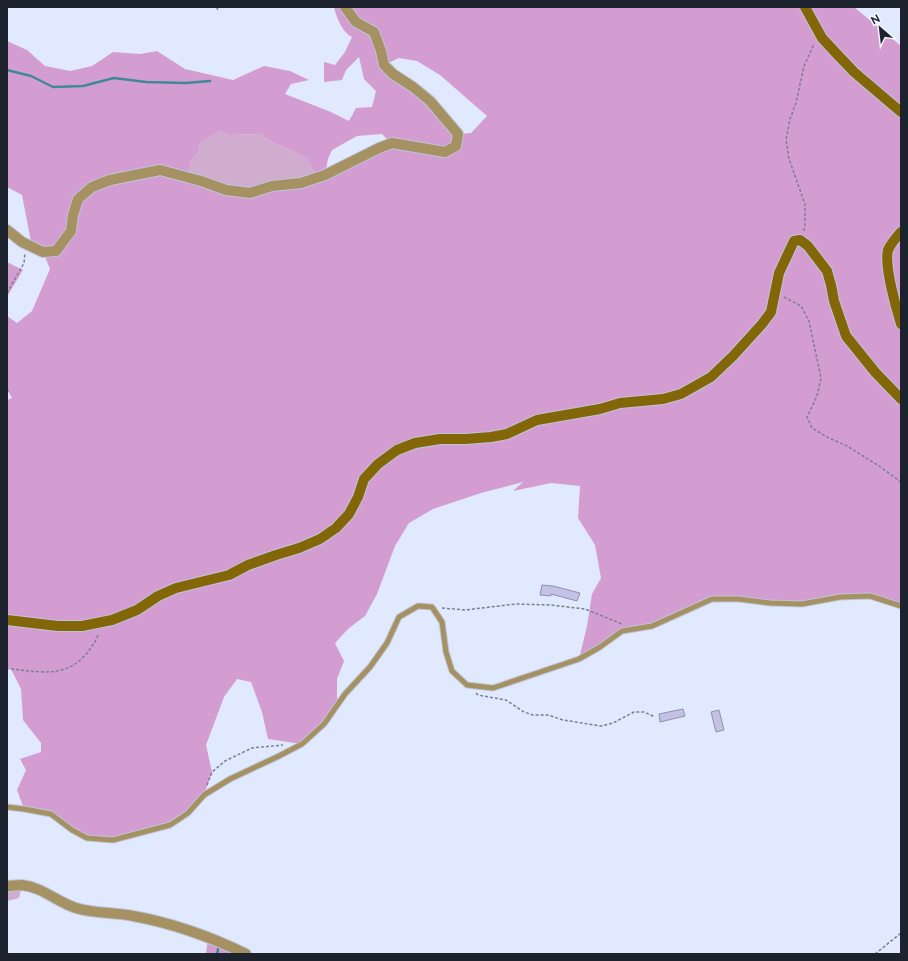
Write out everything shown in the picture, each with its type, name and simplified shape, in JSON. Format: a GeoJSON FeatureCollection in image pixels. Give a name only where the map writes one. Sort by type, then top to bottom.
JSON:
{"type":"FeatureCollection","features":[{"type":"Feature","properties":{"kind":"street"},"geometry":{"type":"LineString","coordinates":[[7,230],[24,243],[43,252],[56,251],[70,231],[78,199],[92,187],[110,180],[133,175],[160,170],[201,181],[226,190],[250,193],[272,186],[301,183],[325,175],[378,148],[392,143],[445,152],[456,146],[458,134],[430,101],[413,87],[393,74],[384,65],[374,32],[356,22],[345,7]]}},
{"type":"Feature","properties":{"kind":"street"},"geometry":{"type":"LineString","coordinates":[[805,7],[822,38],[854,72],[901,112]]}},
{"type":"Feature","properties":{"kind":"street"},"geometry":{"type":"LineString","coordinates":[[901,232],[888,250],[887,261],[901,324]]}},
{"type":"Feature","properties":{"kind":"street"},"geometry":{"type":"LineString","coordinates":[[7,620],[58,626],[82,626],[112,620],[137,610],[158,596],[176,588],[229,575],[248,565],[299,548],[320,539],[336,528],[349,514],[358,497],[364,479],[378,464],[397,450],[415,442],[440,439],[466,440],[491,437],[507,434],[537,420],[600,409],[620,403],[663,399],[681,394],[711,377],[733,356],[771,312],[779,274],[794,241],[800,240],[808,246],[827,271],[834,301],[846,336],[875,372],[901,400]]}},
{"type":"Feature","properties":{"kind":"street"},"geometry":{"type":"LineString","coordinates":[[7,886],[22,885],[40,890],[75,908],[92,912],[132,915],[168,924],[227,944],[246,954]]}},
{"type":"Feature","properties":{"kind":"lane"},"geometry":{"type":"LineString","coordinates":[[7,807],[24,808],[51,814],[72,830],[87,838],[113,840],[170,825],[188,813],[204,795],[230,779],[302,744],[324,724],[345,694],[370,666],[387,643],[399,617],[418,606],[432,607],[442,622],[446,652],[452,671],[467,685],[492,688],[579,659],[600,647],[622,631],[652,626],[712,599],[739,599],[770,603],[802,604],[840,597],[870,596],[901,606]]}},
{"type":"Feature","properties":{"kind":"path"},"geometry":{"type":"LineString","coordinates":[[217,7],[218,12]]}},
{"type":"Feature","properties":{"kind":"path"},"geometry":{"type":"LineString","coordinates":[[800,240],[805,225],[805,204],[791,167],[786,140],[804,66],[819,32]]}},
{"type":"Feature","properties":{"kind":"path"},"geometry":{"type":"LineString","coordinates":[[7,293],[24,263],[24,243]]}},
{"type":"Feature","properties":{"kind":"path"},"geometry":{"type":"LineString","coordinates":[[775,291],[801,306],[809,321],[821,378],[817,396],[808,417],[812,428],[827,438],[847,446],[901,482]]}},
{"type":"Feature","properties":{"kind":"path"},"geometry":{"type":"LineString","coordinates":[[7,389],[9,393]]}},
{"type":"Feature","properties":{"kind":"path"},"geometry":{"type":"LineString","coordinates":[[432,607],[465,610],[516,604],[551,605],[585,610],[636,629]]}},
{"type":"Feature","properties":{"kind":"path"},"geometry":{"type":"LineString","coordinates":[[11,669],[58,672],[73,666],[88,651],[98,637],[98,623]]}},
{"type":"Feature","properties":{"kind":"path"},"geometry":{"type":"LineString","coordinates":[[467,685],[478,695],[506,700],[524,712],[534,715],[548,715],[563,720],[601,726],[614,723],[634,712],[644,712],[655,717]]}},
{"type":"Feature","properties":{"kind":"path"},"geometry":{"type":"LineString","coordinates":[[204,795],[212,772],[225,761],[252,748],[302,744]]}},
{"type":"Feature","properties":{"kind":"path"},"geometry":{"type":"LineString","coordinates":[[875,954],[901,933]]}},
{"type":"Feature","properties":{"kind":"shaded area"},"geometry":{"type":"Polygon","coordinates":[[[334,7],[854,7],[901,46],[901,606],[870,596],[802,604],[712,599],[652,626],[622,631],[579,659],[587,626],[592,594],[601,578],[595,545],[578,518],[580,486],[551,483],[513,491],[523,482],[481,493],[433,509],[409,523],[395,546],[377,594],[365,616],[348,629],[335,643],[344,661],[337,679],[337,706],[324,724],[302,744],[268,739],[262,712],[251,682],[237,679],[224,697],[206,745],[212,772],[204,795],[188,813],[170,825],[113,840],[87,838],[51,814],[24,809],[17,790],[26,770],[20,759],[41,752],[41,743],[23,720],[21,689],[11,669],[7,670],[7,400],[12,398],[7,389],[7,316],[17,323],[32,311],[50,269],[43,252],[32,247],[22,195],[7,187],[7,41],[27,50],[45,66],[70,71],[92,66],[113,52],[140,54],[157,51],[185,69],[233,80],[264,66],[290,71],[309,80],[291,84],[285,94],[331,112],[349,121],[356,108],[372,107],[376,91],[364,79],[359,57],[346,70],[342,80],[324,82],[324,62],[335,65],[345,52],[352,37],[343,28],[334,7]],[[399,58],[384,65],[458,134],[471,133],[487,116],[440,75],[417,61],[399,58]],[[219,131],[200,144],[197,154],[190,162],[189,178],[250,193],[325,175],[313,171],[307,158],[266,139],[261,134],[228,135],[219,131]],[[382,134],[357,136],[332,150],[328,159],[325,175],[391,143],[382,134]]]}},
{"type":"Feature","properties":{"kind":"shaded area"},"geometry":{"type":"Polygon","coordinates":[[[219,131],[228,135],[261,134],[266,139],[307,158],[313,171],[325,175],[250,193],[189,178],[190,162],[197,154],[200,144],[219,131]]]}},
{"type":"Feature","properties":{"kind":"shaded area"},"geometry":{"type":"Polygon","coordinates":[[[7,262],[23,270],[8,295],[7,305],[7,262]]]}},
{"type":"Feature","properties":{"kind":"shaded area"},"geometry":{"type":"Polygon","coordinates":[[[22,885],[19,898],[7,901],[7,886],[22,885]]]}},
{"type":"Feature","properties":{"kind":"shaded area"},"geometry":{"type":"Polygon","coordinates":[[[208,938],[246,954],[206,954],[208,938]]]}},
{"type":"Feature","properties":{"kind":"building"},"geometry":{"type":"Polygon","coordinates":[[[542,585],[553,586],[580,593],[577,601],[551,594],[551,596],[540,595],[542,585]]]}},
{"type":"Feature","properties":{"kind":"building"},"geometry":{"type":"Polygon","coordinates":[[[683,709],[685,716],[660,722],[659,714],[683,709]]]}},
{"type":"Feature","properties":{"kind":"building"},"geometry":{"type":"Polygon","coordinates":[[[719,710],[724,730],[716,732],[711,712],[719,710]]]}},
{"type":"Feature","properties":{"kind":"waterway"},"geometry":{"type":"LineString","coordinates":[[7,70],[31,76],[53,87],[83,86],[114,78],[146,82],[186,83],[210,81]]}},
{"type":"Feature","properties":{"kind":"waterway"},"geometry":{"type":"LineString","coordinates":[[217,954],[219,945]]}}]}
